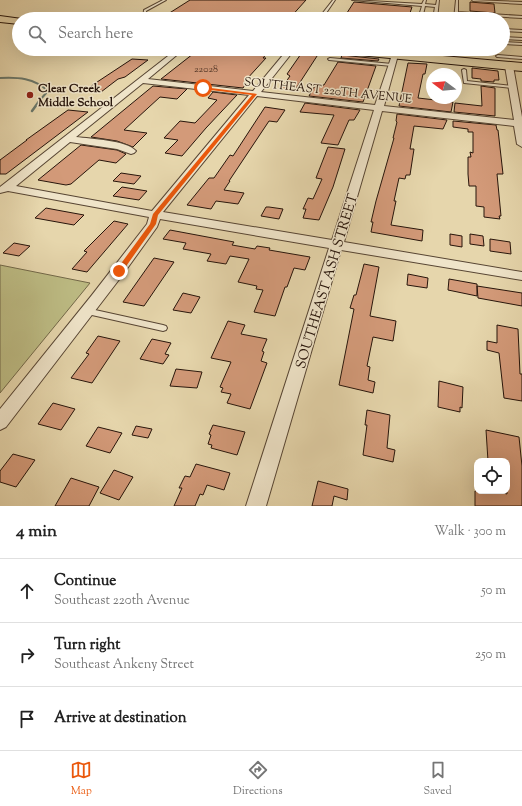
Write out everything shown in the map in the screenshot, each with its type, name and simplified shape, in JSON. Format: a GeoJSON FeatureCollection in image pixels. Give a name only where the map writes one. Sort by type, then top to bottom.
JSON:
{"type":"FeatureCollection","features":[{"type":"Feature","properties":{"kind":"main road"},"geometry":{"type":"LineString","coordinates":[[0,19],[12,20]]}},
{"type":"Feature","properties":{"kind":"main road"},"geometry":{"type":"LineString","coordinates":[[395,56],[501,59],[522,67]]}},
{"type":"Feature","properties":{"kind":"street"},"geometry":{"type":"LineString","coordinates":[[4,189],[143,81],[173,56]]}},
{"type":"Feature","properties":{"kind":"street"},"geometry":{"type":"LineString","coordinates":[[0,422],[125,262],[153,224],[155,215],[286,56]]}},
{"type":"Feature","properties":{"kind":"street","name":"SOUTHEAST ASH STREET"},"geometry":{"type":"LineString","coordinates":[[256,506],[395,56]]}},
{"type":"Feature","properties":{"kind":"street"},"geometry":{"type":"LineString","coordinates":[[501,59],[512,87],[518,97],[522,144]]}},
{"type":"Feature","properties":{"kind":"street","name":"SOUTHEAST 220TH AVENUE"},"geometry":{"type":"LineString","coordinates":[[143,81],[520,124]]}},
{"type":"Feature","properties":{"kind":"street"},"geometry":{"type":"LineString","coordinates":[[69,139],[119,146],[131,151]]}},
{"type":"Feature","properties":{"kind":"street"},"geometry":{"type":"LineString","coordinates":[[4,189],[336,246],[522,276]]}},
{"type":"Feature","properties":{"kind":"lane"},"geometry":{"type":"LineString","coordinates":[[145,12],[165,0]]}},
{"type":"Feature","properties":{"kind":"lane"},"geometry":{"type":"LineString","coordinates":[[325,12],[334,0]]}},
{"type":"Feature","properties":{"kind":"lane"},"geometry":{"type":"LineString","coordinates":[[353,0],[437,6]]}},
{"type":"Feature","properties":{"kind":"lane"},"geometry":{"type":"LineString","coordinates":[[422,12],[425,0]]}},
{"type":"Feature","properties":{"kind":"lane"},"geometry":{"type":"LineString","coordinates":[[436,12],[438,0]]}},
{"type":"Feature","properties":{"kind":"lane"},"geometry":{"type":"LineString","coordinates":[[456,0],[456,12]]}},
{"type":"Feature","properties":{"kind":"lane"},"geometry":{"type":"LineString","coordinates":[[473,0],[522,2]]}},
{"type":"Feature","properties":{"kind":"lane"},"geometry":{"type":"LineString","coordinates":[[513,0],[522,2]]}},
{"type":"Feature","properties":{"kind":"lane"},"geometry":{"type":"LineString","coordinates":[[510,16],[522,17]]}},
{"type":"Feature","properties":{"kind":"lane"},"geometry":{"type":"LineString","coordinates":[[510,30],[522,31]]}},
{"type":"Feature","properties":{"kind":"lane"},"geometry":{"type":"LineString","coordinates":[[510,34],[522,35]]}},
{"type":"Feature","properties":{"kind":"lane"},"geometry":{"type":"LineString","coordinates":[[510,38],[522,39]]}},
{"type":"Feature","properties":{"kind":"lane"},"geometry":{"type":"LineString","coordinates":[[510,43],[522,44]]}},
{"type":"Feature","properties":{"kind":"lane"},"geometry":{"type":"LineString","coordinates":[[501,59],[522,58]]}},
{"type":"Feature","properties":{"kind":"lane"},"geometry":{"type":"LineString","coordinates":[[464,70],[465,82],[512,87]]}},
{"type":"Feature","properties":{"kind":"lane"},"geometry":{"type":"LineString","coordinates":[[86,312],[163,328]]}},
{"type":"Feature","properties":{"kind":"shaded area"},"geometry":{"type":"Polygon","coordinates":[[[0,265],[90,283],[0,393],[0,265]]]}},
{"type":"Feature","properties":{"kind":"building"},"geometry":{"type":"Polygon","coordinates":[[[190,0],[306,0],[295,12],[171,12],[190,0]]]}},
{"type":"Feature","properties":{"kind":"building"},"geometry":{"type":"Polygon","coordinates":[[[354,2],[412,7],[410,12],[348,12],[354,2]]]}},
{"type":"Feature","properties":{"kind":"building"},"geometry":{"type":"Polygon","coordinates":[[[470,2],[494,4],[495,12],[470,11],[470,2]]]}},
{"type":"Feature","properties":{"kind":"building"},"geometry":{"type":"Polygon","coordinates":[[[190,56],[265,56],[263,58],[266,58],[246,80],[248,81],[243,88],[161,79],[190,56]]]}},
{"type":"Feature","properties":{"kind":"building"},"geometry":{"type":"Polygon","coordinates":[[[300,56],[317,56],[295,90],[281,89],[290,76],[287,74],[300,56]]]}},
{"type":"Feature","properties":{"kind":"building"},"geometry":{"type":"Polygon","coordinates":[[[342,56],[351,56],[379,59],[378,61],[341,58],[342,56]]]}},
{"type":"Feature","properties":{"kind":"building"},"geometry":{"type":"Polygon","coordinates":[[[132,59],[148,60],[101,92],[85,90],[132,59]]]}},
{"type":"Feature","properties":{"kind":"building"},"geometry":{"type":"Polygon","coordinates":[[[338,62],[376,66],[363,102],[309,96],[314,87],[324,85],[338,62]]]}},
{"type":"Feature","properties":{"kind":"building"},"geometry":{"type":"Polygon","coordinates":[[[408,63],[427,64],[425,74],[423,74],[418,98],[426,99],[426,104],[453,104],[451,112],[399,106],[408,63]]]}},
{"type":"Feature","properties":{"kind":"building"},"geometry":{"type":"Polygon","coordinates":[[[472,68],[498,71],[499,80],[494,80],[494,82],[481,81],[481,79],[472,78],[472,68]]]}},
{"type":"Feature","properties":{"kind":"building"},"geometry":{"type":"Polygon","coordinates":[[[153,86],[187,89],[177,99],[160,97],[124,130],[147,133],[133,147],[117,141],[91,137],[153,86]]]}},
{"type":"Feature","properties":{"kind":"building"},"geometry":{"type":"Polygon","coordinates":[[[481,86],[495,88],[495,116],[454,112],[455,104],[482,106],[481,86]]]}},
{"type":"Feature","properties":{"kind":"building"},"geometry":{"type":"Polygon","coordinates":[[[213,92],[237,95],[182,156],[165,153],[178,140],[164,138],[180,121],[195,123],[217,100],[208,98],[213,92]]]}},
{"type":"Feature","properties":{"kind":"building"},"geometry":{"type":"Polygon","coordinates":[[[305,103],[360,110],[354,120],[349,120],[338,145],[321,143],[334,115],[300,112],[305,103]]]}},
{"type":"Feature","properties":{"kind":"building"},"geometry":{"type":"Polygon","coordinates":[[[265,107],[285,110],[277,122],[269,121],[224,190],[244,193],[238,204],[216,201],[211,209],[187,205],[209,178],[214,178],[230,155],[233,156],[265,107]]]}},
{"type":"Feature","properties":{"kind":"building"},"geometry":{"type":"Polygon","coordinates":[[[68,110],[88,112],[6,174],[0,174],[0,160],[68,110]]]}},
{"type":"Feature","properties":{"kind":"building"},"geometry":{"type":"Polygon","coordinates":[[[397,114],[447,120],[443,129],[414,126],[410,149],[414,149],[410,175],[406,175],[405,179],[399,178],[394,201],[396,201],[391,225],[423,230],[422,241],[371,232],[373,222],[371,222],[376,201],[394,138],[397,114]]]}},
{"type":"Feature","properties":{"kind":"building"},"geometry":{"type":"Polygon","coordinates":[[[453,121],[496,125],[498,130],[503,174],[497,174],[500,219],[484,217],[484,207],[476,206],[476,186],[469,186],[468,174],[468,157],[471,157],[470,152],[473,153],[473,132],[468,132],[468,129],[453,127],[453,121]]]}},
{"type":"Feature","properties":{"kind":"building"},"geometry":{"type":"Polygon","coordinates":[[[81,145],[117,150],[126,154],[116,163],[99,160],[71,184],[66,185],[38,180],[81,145]]]}},
{"type":"Feature","properties":{"kind":"building"},"geometry":{"type":"Polygon","coordinates":[[[328,147],[345,149],[333,187],[319,220],[303,218],[306,209],[303,209],[308,198],[313,199],[322,179],[316,178],[328,147]]]}},
{"type":"Feature","properties":{"kind":"building"},"geometry":{"type":"Polygon","coordinates":[[[121,173],[141,176],[134,184],[113,181],[121,173]]]}},
{"type":"Feature","properties":{"kind":"building"},"geometry":{"type":"Polygon","coordinates":[[[122,187],[147,191],[139,200],[113,196],[122,187]]]}},
{"type":"Feature","properties":{"kind":"building"},"geometry":{"type":"Polygon","coordinates":[[[266,207],[283,209],[279,219],[261,216],[266,207]]]}},
{"type":"Feature","properties":{"kind":"building"},"geometry":{"type":"Polygon","coordinates":[[[46,208],[84,215],[74,225],[35,218],[46,208]]]}},
{"type":"Feature","properties":{"kind":"building"},"geometry":{"type":"Polygon","coordinates":[[[114,221],[128,224],[87,272],[72,269],[87,252],[84,251],[114,221]]]}},
{"type":"Feature","properties":{"kind":"building"},"geometry":{"type":"Polygon","coordinates":[[[170,230],[234,242],[232,245],[255,249],[257,246],[270,248],[269,250],[310,257],[305,270],[294,268],[287,287],[285,287],[275,316],[254,312],[263,290],[256,289],[257,286],[238,282],[249,259],[230,256],[226,264],[207,261],[211,254],[183,249],[186,243],[163,239],[170,230]]]}},
{"type":"Feature","properties":{"kind":"building"},"geometry":{"type":"Polygon","coordinates":[[[450,234],[462,236],[462,247],[450,245],[450,234]]]}},
{"type":"Feature","properties":{"kind":"building"},"geometry":{"type":"Polygon","coordinates":[[[470,234],[483,236],[484,246],[470,244],[470,234]]]}},
{"type":"Feature","properties":{"kind":"building"},"geometry":{"type":"Polygon","coordinates":[[[490,239],[510,242],[511,254],[490,251],[490,239]]]}},
{"type":"Feature","properties":{"kind":"building"},"geometry":{"type":"Polygon","coordinates":[[[14,243],[30,246],[19,256],[3,253],[14,243]]]}},
{"type":"Feature","properties":{"kind":"building"},"geometry":{"type":"Polygon","coordinates":[[[154,258],[174,262],[144,306],[123,302],[154,258]]]}},
{"type":"Feature","properties":{"kind":"building"},"geometry":{"type":"Polygon","coordinates":[[[364,264],[379,267],[370,316],[396,321],[393,341],[373,337],[367,366],[370,367],[368,380],[375,382],[373,393],[339,385],[354,309],[350,308],[354,295],[356,295],[364,264]]]}},
{"type":"Feature","properties":{"kind":"building"},"geometry":{"type":"Polygon","coordinates":[[[408,274],[428,278],[427,288],[407,285],[408,274]]]}},
{"type":"Feature","properties":{"kind":"building"},"geometry":{"type":"Polygon","coordinates":[[[449,279],[477,284],[477,296],[448,290],[449,279]]]}},
{"type":"Feature","properties":{"kind":"building"},"geometry":{"type":"Polygon","coordinates":[[[477,286],[522,293],[522,306],[478,298],[477,286]]]}},
{"type":"Feature","properties":{"kind":"building"},"geometry":{"type":"Polygon","coordinates":[[[183,293],[200,297],[191,313],[173,310],[183,293]]]}},
{"type":"Feature","properties":{"kind":"building"},"geometry":{"type":"Polygon","coordinates":[[[228,321],[245,325],[241,334],[267,339],[262,351],[264,352],[261,361],[267,363],[250,409],[227,403],[231,394],[221,392],[223,388],[220,387],[231,362],[211,358],[228,321]]]}},
{"type":"Feature","properties":{"kind":"building"},"geometry":{"type":"Polygon","coordinates":[[[497,325],[518,329],[520,374],[522,374],[522,401],[504,398],[499,353],[487,350],[487,341],[497,343],[497,325]]]}},
{"type":"Feature","properties":{"kind":"building"},"geometry":{"type":"Polygon","coordinates":[[[98,336],[120,341],[92,383],[71,378],[89,354],[86,353],[98,336]]]}},
{"type":"Feature","properties":{"kind":"building"},"geometry":{"type":"Polygon","coordinates":[[[152,339],[171,343],[165,354],[169,355],[163,364],[140,359],[152,339]]]}},
{"type":"Feature","properties":{"kind":"building"},"geometry":{"type":"Polygon","coordinates":[[[176,369],[202,372],[197,388],[170,386],[176,369]]]}},
{"type":"Feature","properties":{"kind":"building"},"geometry":{"type":"Polygon","coordinates":[[[439,381],[463,387],[462,408],[460,407],[460,412],[438,407],[439,381]]]}},
{"type":"Feature","properties":{"kind":"building"},"geometry":{"type":"Polygon","coordinates":[[[53,403],[75,409],[61,430],[38,424],[53,403]]]}},
{"type":"Feature","properties":{"kind":"building"},"geometry":{"type":"Polygon","coordinates":[[[367,410],[390,415],[387,448],[395,450],[393,462],[363,455],[367,425],[365,425],[367,410]]]}},
{"type":"Feature","properties":{"kind":"building"},"geometry":{"type":"Polygon","coordinates":[[[213,425],[245,432],[237,455],[211,448],[212,445],[208,444],[211,435],[209,434],[213,425]]]}},
{"type":"Feature","properties":{"kind":"building"},"geometry":{"type":"Polygon","coordinates":[[[136,426],[152,429],[148,438],[132,435],[136,426]]]}},
{"type":"Feature","properties":{"kind":"building"},"geometry":{"type":"Polygon","coordinates":[[[98,427],[122,433],[110,453],[86,446],[98,427]]]}},
{"type":"Feature","properties":{"kind":"building"},"geometry":{"type":"Polygon","coordinates":[[[486,430],[519,437],[522,466],[522,506],[475,506],[475,494],[510,494],[510,458],[488,458],[486,430]]]}},
{"type":"Feature","properties":{"kind":"building"},"geometry":{"type":"Polygon","coordinates":[[[13,454],[35,460],[16,487],[0,482],[0,471],[13,454]]]}},
{"type":"Feature","properties":{"kind":"building"},"geometry":{"type":"Polygon","coordinates":[[[196,464],[230,473],[224,490],[207,485],[203,495],[200,494],[195,506],[174,506],[182,488],[179,488],[185,476],[190,477],[196,464]]]}},
{"type":"Feature","properties":{"kind":"building"},"geometry":{"type":"Polygon","coordinates":[[[114,470],[133,477],[119,500],[100,493],[114,470]]]}},
{"type":"Feature","properties":{"kind":"building"},"geometry":{"type":"Polygon","coordinates":[[[71,478],[99,487],[89,506],[55,506],[71,478]]]}},
{"type":"Feature","properties":{"kind":"building"},"geometry":{"type":"Polygon","coordinates":[[[318,481],[348,489],[347,500],[334,496],[332,506],[312,506],[318,481]]]}},
{"type":"Feature","properties":{"kind":"waterway"},"geometry":{"type":"LineString","coordinates":[[0,78],[19,78],[37,83],[48,91],[39,101]]}},
{"type":"Feature","properties":{"kind":"waterway"},"geometry":{"type":"LineString","coordinates":[[32,111],[40,100]]}},
{"type":"Feature","properties":{"kind":"place","name":"Clear Creek Middle School"},"geometry":{"type":"Point","coordinates":[30,95]}},
{"type":"Feature","properties":{"kind":"route"},"geometry":{"type":"LineString","coordinates":[[119,271],[153,224],[155,215],[255,94],[203,88]]}}]}
